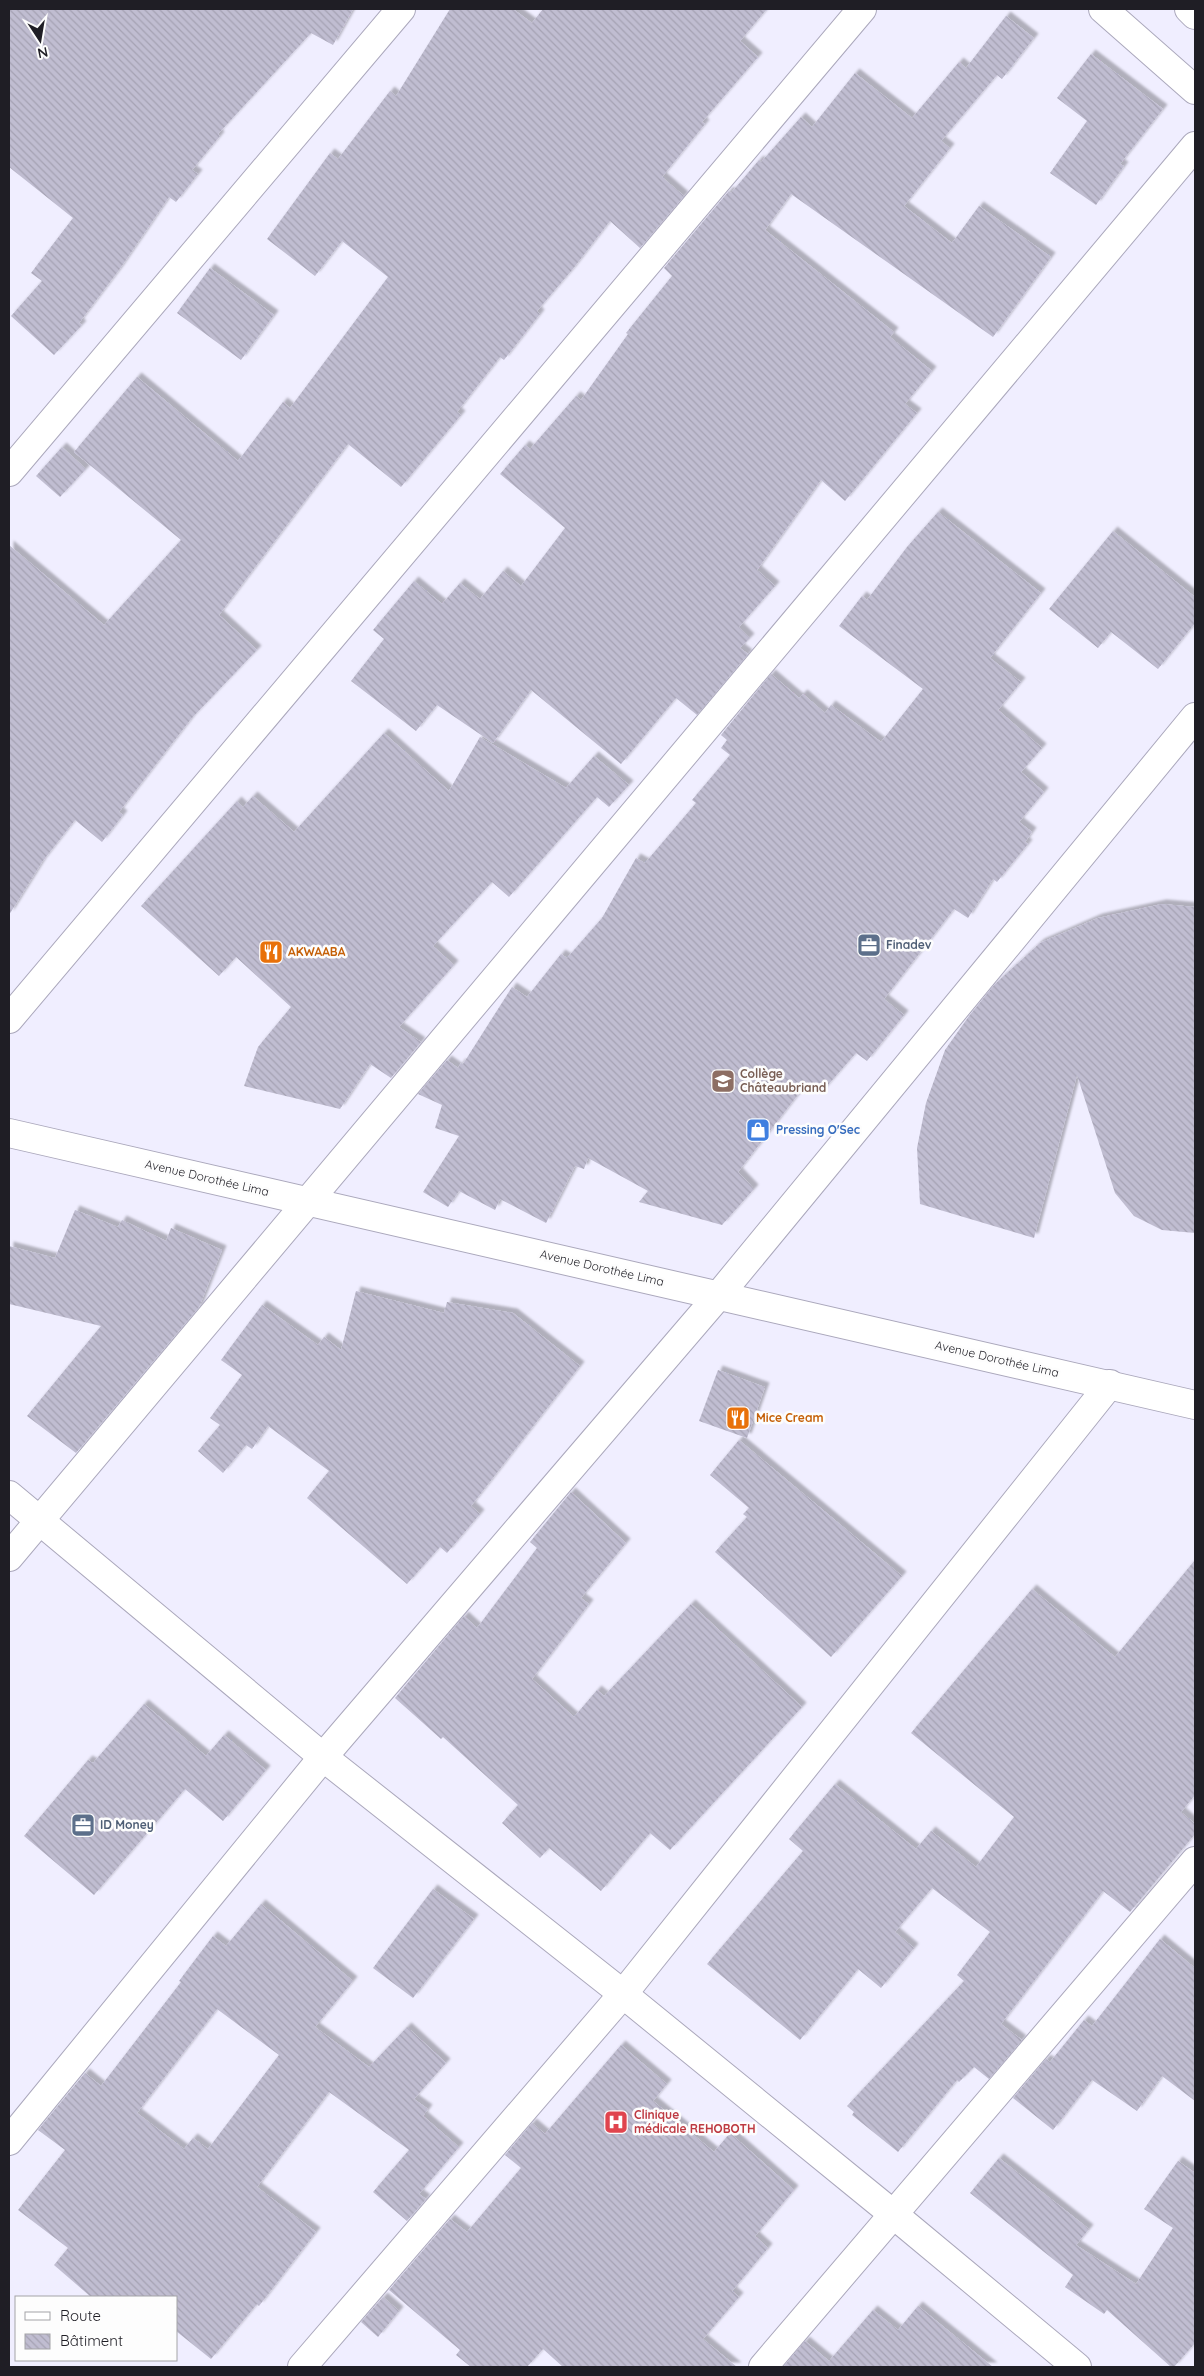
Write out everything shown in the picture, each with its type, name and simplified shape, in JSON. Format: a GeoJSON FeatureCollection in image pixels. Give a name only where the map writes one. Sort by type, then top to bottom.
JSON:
{"type":"FeatureCollection","features":[{"type":"Feature","properties":{"kind":"street"},"geometry":{"type":"LineString","coordinates":[[9,472],[401,9]]}},
{"type":"Feature","properties":{"kind":"street"},"geometry":{"type":"LineString","coordinates":[[9,1019],[862,9]]}},
{"type":"Feature","properties":{"kind":"street"},"geometry":{"type":"LineString","coordinates":[[1103,9],[1195,90]]}},
{"type":"Feature","properties":{"kind":"street"},"geometry":{"type":"LineString","coordinates":[[1189,9],[1195,15]]}},
{"type":"Feature","properties":{"kind":"street"},"geometry":{"type":"LineString","coordinates":[[9,1556],[1195,146]]}},
{"type":"Feature","properties":{"kind":"street"},"geometry":{"type":"LineString","coordinates":[[9,2141],[323,1757],[719,1295],[1195,717]]}},
{"type":"Feature","properties":{"kind":"street","name":"Avenue Dorothée Lima"},"geometry":{"type":"LineString","coordinates":[[9,1133],[1195,1405]]}},
{"type":"Feature","properties":{"kind":"street"},"geometry":{"type":"LineString","coordinates":[[302,2367],[623,1994],[1110,1384]]}},
{"type":"Feature","properties":{"kind":"street"},"geometry":{"type":"LineString","coordinates":[[9,1495],[323,1757],[623,1994],[1077,2367]]}},
{"type":"Feature","properties":{"kind":"street"},"geometry":{"type":"LineString","coordinates":[[763,2367],[1195,1861]]}},
{"type":"Feature","properties":{"kind":"building"},"geometry":{"type":"Polygon","coordinates":[[[9,9],[353,9],[333,45],[311,33],[218,134],[220,136],[192,170],[198,174],[176,202],[169,197],[119,270],[79,323],[82,325],[54,355],[11,316],[42,281],[31,273],[73,218],[9,167],[9,9]]]}},
{"type":"Feature","properties":{"kind":"building"},"geometry":{"type":"Polygon","coordinates":[[[450,9],[513,9],[532,23],[543,9],[767,9],[740,41],[758,57],[702,122],[705,124],[662,177],[684,196],[640,248],[610,221],[537,311],[540,314],[504,360],[500,357],[457,412],[461,415],[401,487],[348,444],[219,615],[257,650],[191,719],[119,812],[123,815],[102,842],[75,820],[42,862],[9,915],[9,545],[104,625],[181,540],[74,452],[137,377],[238,461],[283,402],[290,408],[388,277],[342,241],[315,276],[267,239],[330,153],[338,159],[390,91],[396,96],[450,9]]]}},
{"type":"Feature","properties":{"kind":"building"},"geometry":{"type":"Polygon","coordinates":[[[1006,16],[1034,38],[1002,79],[997,75],[941,141],[950,148],[904,206],[952,243],[979,206],[1051,257],[993,337],[791,194],[765,230],[894,332],[890,337],[932,371],[905,404],[917,413],[845,501],[821,480],[757,570],[775,586],[739,627],[750,638],[740,648],[748,654],[697,715],[676,698],[621,764],[531,690],[493,743],[437,705],[416,731],[351,681],[384,639],[373,630],[414,581],[442,604],[460,583],[480,599],[503,571],[521,586],[565,528],[500,474],[525,445],[530,449],[576,396],[581,400],[628,334],[626,333],[672,276],[664,268],[729,191],[731,193],[759,160],[761,162],[801,117],[812,127],[855,73],[912,118],[959,62],[966,68],[1006,16]]]}},
{"type":"Feature","properties":{"kind":"building"},"geometry":{"type":"Polygon","coordinates":[[[1091,54],[1163,109],[1120,164],[1124,166],[1096,205],[1050,173],[1087,121],[1057,98],[1091,54]]]}},
{"type":"Feature","properties":{"kind":"building"},"geometry":{"type":"Polygon","coordinates":[[[210,268],[274,315],[241,360],[177,313],[210,268]]]}},
{"type":"Feature","properties":{"kind":"building"},"geometry":{"type":"Polygon","coordinates":[[[62,447],[86,469],[60,497],[36,476],[62,447]]]}},
{"type":"Feature","properties":{"kind":"building"},"geometry":{"type":"Polygon","coordinates":[[[938,512],[1041,593],[990,658],[1021,682],[998,710],[1042,748],[1021,772],[1044,792],[1019,822],[1032,832],[1025,842],[1028,844],[997,882],[993,879],[968,918],[954,909],[884,999],[904,1015],[867,1061],[856,1053],[820,1094],[807,1083],[738,1172],[754,1189],[722,1225],[639,1202],[648,1191],[588,1158],[584,1169],[575,1166],[546,1223],[500,1199],[495,1210],[459,1191],[448,1207],[423,1192],[459,1136],[435,1128],[442,1105],[418,1094],[447,1060],[458,1068],[461,1063],[463,1064],[512,987],[527,997],[561,954],[567,958],[602,918],[636,858],[645,863],[696,803],[692,800],[730,755],[721,748],[727,740],[721,735],[771,674],[799,698],[803,694],[825,713],[831,705],[881,742],[923,689],[839,626],[862,596],[867,600],[907,547],[938,512]]]}},
{"type":"Feature","properties":{"kind":"building"},"geometry":{"type":"Polygon","coordinates":[[[1113,531],[1195,597],[1195,623],[1158,669],[1111,632],[1098,648],[1049,609],[1113,531]]]}},
{"type":"Feature","properties":{"kind":"building"},"geometry":{"type":"Polygon","coordinates":[[[384,733],[449,791],[480,737],[566,788],[594,756],[629,785],[609,807],[597,797],[509,897],[492,882],[433,946],[454,965],[399,1027],[421,1042],[391,1078],[370,1064],[340,1109],[244,1086],[258,1047],[291,1007],[236,957],[219,976],[141,906],[237,801],[243,807],[253,796],[294,832],[384,733]]]}},
{"type":"Feature","properties":{"kind":"building"},"geometry":{"type":"Polygon","coordinates":[[[1162,904],[1195,907],[1195,1233],[1162,1230],[1134,1216],[1115,1193],[1077,1075],[1034,1238],[920,1204],[917,1148],[926,1103],[945,1050],[994,985],[1040,943],[1098,918],[1162,904]]]}},
{"type":"Feature","properties":{"kind":"building"},"geometry":{"type":"Polygon","coordinates":[[[75,1210],[118,1227],[122,1220],[166,1241],[171,1228],[222,1250],[199,1307],[76,1453],[27,1416],[101,1326],[9,1304],[9,1246],[55,1258],[75,1210]]]}},
{"type":"Feature","properties":{"kind":"building"},"geometry":{"type":"Polygon","coordinates":[[[356,1291],[444,1313],[447,1302],[513,1313],[580,1366],[471,1506],[480,1514],[447,1553],[440,1547],[407,1584],[307,1498],[329,1471],[268,1426],[252,1449],[246,1445],[223,1473],[198,1451],[220,1425],[210,1418],[242,1375],[221,1360],[262,1305],[318,1345],[324,1337],[341,1350],[356,1291]]]}},
{"type":"Feature","properties":{"kind":"building"},"geometry":{"type":"Polygon","coordinates":[[[718,1370],[765,1387],[747,1438],[699,1421],[718,1370]]]}},
{"type":"Feature","properties":{"kind":"building"},"geometry":{"type":"Polygon","coordinates":[[[739,1440],[902,1576],[831,1657],[715,1552],[747,1517],[743,1514],[749,1508],[710,1475],[739,1440]]]}},
{"type":"Feature","properties":{"kind":"building"},"geometry":{"type":"Polygon","coordinates":[[[571,1492],[626,1543],[581,1598],[589,1604],[532,1679],[574,1717],[597,1690],[604,1696],[691,1604],[802,1707],[670,1850],[650,1833],[601,1891],[549,1848],[540,1858],[502,1823],[518,1805],[443,1737],[441,1739],[395,1698],[464,1616],[477,1628],[537,1548],[530,1542],[571,1492]]]}},
{"type":"Feature","properties":{"kind":"building"},"geometry":{"type":"Polygon","coordinates":[[[1195,1560],[1195,1795],[1181,1812],[1195,1824],[1195,1834],[1130,1912],[1103,1891],[1001,2024],[1022,2040],[989,2079],[974,2067],[959,2082],[957,2080],[898,2152],[852,2115],[854,2112],[847,2106],[964,1981],[957,1975],[990,1932],[932,1888],[895,1932],[914,1948],[881,1988],[858,1969],[800,2040],[707,1964],[803,1851],[789,1839],[835,1784],[916,1849],[931,1831],[976,1867],[1014,1817],[911,1733],[1032,1589],[1115,1657],[1195,1560]]]}},
{"type":"Feature","properties":{"kind":"building"},"geometry":{"type":"Polygon","coordinates":[[[144,1704],[206,1756],[224,1735],[266,1770],[223,1821],[185,1789],[94,1895],[24,1836],[88,1760],[93,1763],[144,1704]]]}},
{"type":"Feature","properties":{"kind":"building"},"geometry":{"type":"Polygon","coordinates":[[[433,1889],[474,1919],[413,1998],[373,1968],[433,1889]]]}},
{"type":"Feature","properties":{"kind":"building"},"geometry":{"type":"Polygon","coordinates":[[[261,1904],[353,1981],[315,2027],[369,2067],[407,2027],[446,2063],[414,2099],[428,2109],[423,2116],[459,2147],[419,2194],[426,2199],[407,2221],[373,2192],[409,2150],[329,2092],[257,2187],[316,2232],[259,2306],[257,2304],[211,2359],[178,2333],[178,2296],[90,2296],[54,2265],[68,2248],[18,2210],[65,2150],[38,2130],[85,2073],[101,2086],[181,1982],[179,1981],[213,1936],[226,1946],[261,1904]],[[217,2009],[137,2113],[184,2149],[193,2138],[208,2149],[279,2055],[217,2009]]]}},
{"type":"Feature","properties":{"kind":"building"},"geometry":{"type":"Polygon","coordinates":[[[1160,1939],[1195,1968],[1195,2101],[1162,2076],[1137,2111],[1092,2080],[1053,2130],[1013,2098],[1046,2059],[1050,2062],[1084,2020],[1092,2026],[1160,1939]]]}},
{"type":"Feature","properties":{"kind":"building"},"geometry":{"type":"Polygon","coordinates":[[[621,2045],[667,2084],[653,2101],[714,2152],[730,2133],[794,2190],[755,2236],[768,2248],[732,2291],[739,2297],[703,2339],[737,2367],[563,2367],[543,2349],[527,2367],[471,2367],[456,2355],[460,2350],[389,2290],[450,2219],[467,2232],[521,2168],[505,2155],[532,2123],[545,2134],[621,2045]]]}},
{"type":"Feature","properties":{"kind":"building"},"geometry":{"type":"Polygon","coordinates":[[[999,2158],[1089,2229],[1076,2245],[1136,2284],[1173,2228],[1144,2209],[1178,2161],[1195,2173],[1195,2343],[1174,2367],[1171,2367],[1107,2310],[1104,2314],[1065,2287],[1073,2275],[970,2193],[999,2158]]]}},
{"type":"Feature","properties":{"kind":"building"},"geometry":{"type":"Polygon","coordinates":[[[383,2297],[399,2311],[378,2337],[361,2322],[383,2297]]]}},
{"type":"Feature","properties":{"kind":"building"},"geometry":{"type":"Polygon","coordinates":[[[918,2306],[993,2367],[783,2367],[805,2341],[829,2361],[873,2310],[898,2330],[918,2306]]]}},
{"type":"Feature","properties":{"kind":"place","name":"Finadev"},"geometry":{"type":"Point","coordinates":[869,945]}},
{"type":"Feature","properties":{"kind":"place","name":"AKWAABA"},"geometry":{"type":"Point","coordinates":[271,952]}},
{"type":"Feature","properties":{"kind":"place","name":"Collège Châteaubriand"},"geometry":{"type":"Point","coordinates":[723,1081]}},
{"type":"Feature","properties":{"kind":"place","name":"Pressing O'Sec"},"geometry":{"type":"Point","coordinates":[758,1130]}},
{"type":"Feature","properties":{"kind":"place","name":"Mice Cream"},"geometry":{"type":"Point","coordinates":[738,1418]}},
{"type":"Feature","properties":{"kind":"place","name":"ID Money"},"geometry":{"type":"Point","coordinates":[83,1825]}},
{"type":"Feature","properties":{"kind":"place","name":"Clinique médicale REHOBOTH"},"geometry":{"type":"Point","coordinates":[616,2122]}}]}
